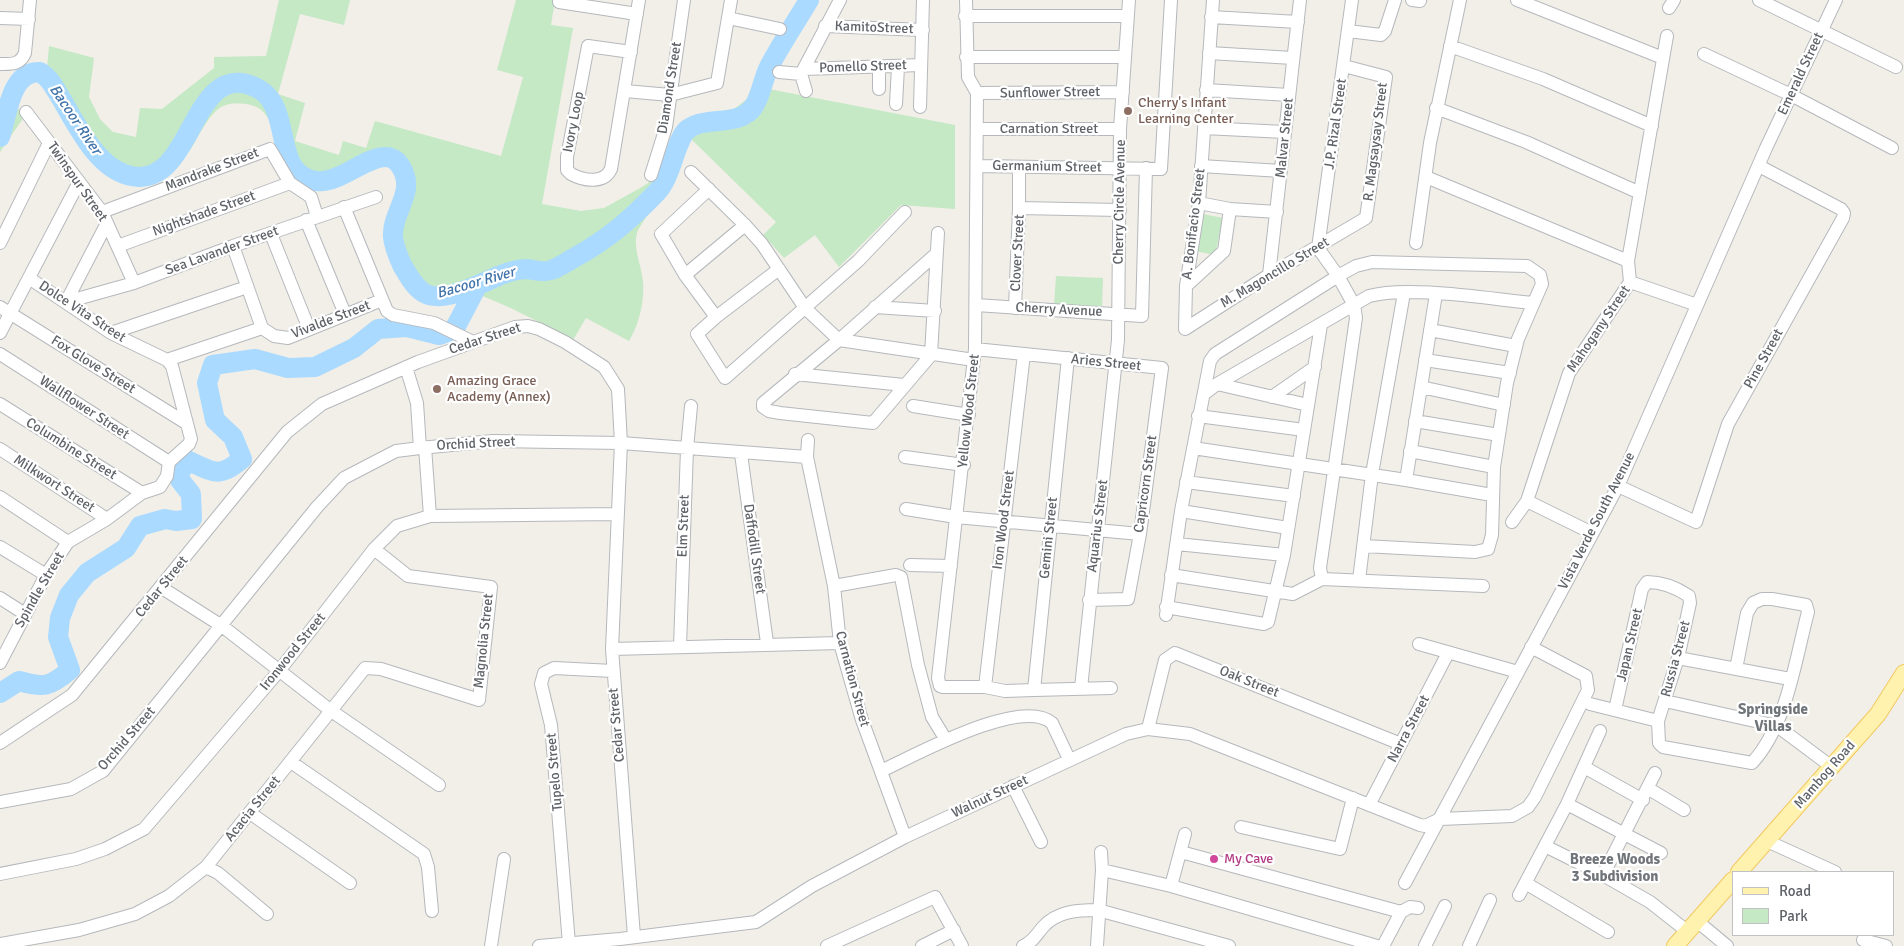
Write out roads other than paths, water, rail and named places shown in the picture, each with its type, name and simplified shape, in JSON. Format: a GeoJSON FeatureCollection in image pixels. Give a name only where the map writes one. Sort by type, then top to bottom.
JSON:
{"type":"FeatureCollection","features":[{"type":"Feature","properties":{"kind":"main road","name":"Mambog Road"},"geometry":{"type":"LineString","coordinates":[[1740,871],[1878,714],[1904,673]]}},
{"type":"Feature","properties":{"kind":"main road"},"geometry":{"type":"LineString","coordinates":[[1675,946],[1732,881]]}},
{"type":"Feature","properties":{"kind":"street"},"geometry":{"type":"LineString","coordinates":[[0,64],[16,64],[22,60],[25,53],[30,0]]}},
{"type":"Feature","properties":{"kind":"street"},"geometry":{"type":"LineString","coordinates":[[640,0],[625,91],[670,95],[717,83],[731,0]]}},
{"type":"Feature","properties":{"kind":"street","name":"Diamond Street"},"geometry":{"type":"LineString","coordinates":[[651,175],[666,127],[684,0]]}},
{"type":"Feature","properties":{"kind":"street"},"geometry":{"type":"LineString","coordinates":[[806,91],[803,71],[840,0]]}},
{"type":"Feature","properties":{"kind":"street"},"geometry":{"type":"LineString","coordinates":[[920,107],[923,0]]}},
{"type":"Feature","properties":{"kind":"street"},"geometry":{"type":"LineString","coordinates":[[966,0],[968,77],[977,93]]}},
{"type":"Feature","properties":{"kind":"street","name":"Cherry Circle Avenue"},"geometry":{"type":"LineString","coordinates":[[1116,365],[1119,314],[1120,129],[1126,16],[1129,0]]}},
{"type":"Feature","properties":{"kind":"street"},"geometry":{"type":"LineString","coordinates":[[1146,168],[1161,169],[1171,0]]}},
{"type":"Feature","properties":{"kind":"street","name":"A. Bonifacio Street"},"geometry":{"type":"LineString","coordinates":[[1185,329],[1186,286],[1199,203],[1212,0]]}},
{"type":"Feature","properties":{"kind":"street","name":"Malvar Street"},"geometry":{"type":"LineString","coordinates":[[1269,275],[1300,0]]}},
{"type":"Feature","properties":{"kind":"street","name":"J.P. Rizal Street"},"geometry":{"type":"LineString","coordinates":[[1318,248],[1352,0]]}},
{"type":"Feature","properties":{"kind":"street"},"geometry":{"type":"LineString","coordinates":[[1348,31],[1381,35],[1386,31],[1395,0]]}},
{"type":"Feature","properties":{"kind":"street"},"geometry":{"type":"LineString","coordinates":[[1416,244],[1436,108],[1460,0]]}},
{"type":"Feature","properties":{"kind":"street"},"geometry":{"type":"LineString","coordinates":[[1517,0],[1663,58]]}},
{"type":"Feature","properties":{"kind":"street"},"geometry":{"type":"LineString","coordinates":[[1759,0],[1896,67]]}},
{"type":"Feature","properties":{"kind":"street","name":"Emerald Street"},"geometry":{"type":"LineString","coordinates":[[1766,148],[1836,0]]}},
{"type":"Feature","properties":{"kind":"street"},"geometry":{"type":"LineString","coordinates":[[559,2],[637,14]]}},
{"type":"Feature","properties":{"kind":"street"},"geometry":{"type":"LineString","coordinates":[[966,16],[1126,16]]}},
{"type":"Feature","properties":{"kind":"street"},"geometry":{"type":"LineString","coordinates":[[0,18],[29,19]]}},
{"type":"Feature","properties":{"kind":"street"},"geometry":{"type":"LineString","coordinates":[[728,18],[780,29]]}},
{"type":"Feature","properties":{"kind":"street"},"geometry":{"type":"LineString","coordinates":[[1211,18],[1298,22]]}},
{"type":"Feature","properties":{"kind":"street","name":"KamitoStreet"},"geometry":{"type":"LineString","coordinates":[[825,26],[923,30]]}},
{"type":"Feature","properties":{"kind":"street"},"geometry":{"type":"LineString","coordinates":[[1630,282],[1628,261],[1667,36]]}},
{"type":"Feature","properties":{"kind":"street","name":"Ivory Loop"},"geometry":{"type":"LineString","coordinates":[[625,91],[609,174],[600,180],[570,174],[567,170],[567,157],[588,46],[631,52]]}},
{"type":"Feature","properties":{"kind":"street"},"geometry":{"type":"LineString","coordinates":[[1450,46],[1543,79],[1652,126]]}},
{"type":"Feature","properties":{"kind":"street"},"geometry":{"type":"LineString","coordinates":[[1210,53],[1293,58]]}},
{"type":"Feature","properties":{"kind":"street"},"geometry":{"type":"LineString","coordinates":[[1704,54],[1791,95],[1892,148]]}},
{"type":"Feature","properties":{"kind":"street"},"geometry":{"type":"LineString","coordinates":[[966,57],[1124,57]]}},
{"type":"Feature","properties":{"kind":"street","name":"Pomello Street"},"geometry":{"type":"LineString","coordinates":[[779,72],[921,65]]}},
{"type":"Feature","properties":{"kind":"street","name":"R. Magsaysay Street"},"geometry":{"type":"LineString","coordinates":[[1344,66],[1386,77],[1366,218]]}},
{"type":"Feature","properties":{"kind":"street"},"geometry":{"type":"LineString","coordinates":[[896,104],[898,67]]}},
{"type":"Feature","properties":{"kind":"street"},"geometry":{"type":"LineString","coordinates":[[879,68],[879,89]]}},
{"type":"Feature","properties":{"kind":"street"},"geometry":{"type":"LineString","coordinates":[[1206,90],[1289,96]]}},
{"type":"Feature","properties":{"kind":"street","name":"Sunflower Street"},"geometry":{"type":"LineString","coordinates":[[977,93],[1123,92]]}},
{"type":"Feature","properties":{"kind":"street","name":"Yellow Wood Street"},"geometry":{"type":"LineString","coordinates":[[977,93],[978,166],[975,355],[964,465],[956,517],[938,678],[940,686],[985,687]]}},
{"type":"Feature","properties":{"kind":"street"},"geometry":{"type":"LineString","coordinates":[[1436,108],[1526,142],[1640,193]]}},
{"type":"Feature","properties":{"kind":"street","name":"Twinspur Street"},"geometry":{"type":"LineString","coordinates":[[26,112],[104,218],[134,283]]}},
{"type":"Feature","properties":{"kind":"street"},"geometry":{"type":"LineString","coordinates":[[1204,128],[1285,132]]}},
{"type":"Feature","properties":{"kind":"street","name":"Carnation Street"},"geometry":{"type":"LineString","coordinates":[[978,129],[1120,129]]}},
{"type":"Feature","properties":{"kind":"street"},"geometry":{"type":"LineString","coordinates":[[0,243],[49,143]]}},
{"type":"Feature","properties":{"kind":"street","name":"Vista Verde South Avenue"},"geometry":{"type":"LineString","coordinates":[[1405,883],[1618,486],[1766,148]]}},
{"type":"Feature","properties":{"kind":"street","name":"Mandrake Street"},"geometry":{"type":"LineString","coordinates":[[104,218],[270,149],[290,183],[309,195],[312,218],[345,314]]}},
{"type":"Feature","properties":{"kind":"street","name":"Germanium Street"},"geometry":{"type":"LineString","coordinates":[[978,166],[1146,168]]}},
{"type":"Feature","properties":{"kind":"street"},"geometry":{"type":"LineString","coordinates":[[1201,166],[1281,171]]}},
{"type":"Feature","properties":{"kind":"street","name":"Pine Street"},"geometry":{"type":"LineString","coordinates":[[1618,486],[1696,522],[1728,424],[1843,218],[1844,213],[1841,209],[1759,166]]}},
{"type":"Feature","properties":{"kind":"street"},"geometry":{"type":"LineString","coordinates":[[1019,167],[1019,208]]}},
{"type":"Feature","properties":{"kind":"street","name":"Cherry Avenue"},"geometry":{"type":"LineString","coordinates":[[976,305],[1142,316],[1146,168]]}},
{"type":"Feature","properties":{"kind":"street"},"geometry":{"type":"LineString","coordinates":[[691,172],[745,225],[780,269],[805,308],[839,340]]}},
{"type":"Feature","properties":{"kind":"street"},"geometry":{"type":"LineString","coordinates":[[1426,177],[1628,261]]}},
{"type":"Feature","properties":{"kind":"street"},"geometry":{"type":"LineString","coordinates":[[0,333],[79,182]]}},
{"type":"Feature","properties":{"kind":"street","name":"Nightshade Street"},"geometry":{"type":"LineString","coordinates":[[118,246],[290,183]]}},
{"type":"Feature","properties":{"kind":"street"},"geometry":{"type":"LineString","coordinates":[[709,189],[661,232],[685,275],[716,316]]}},
{"type":"Feature","properties":{"kind":"street","name":"Sea Lavander Street"},"geometry":{"type":"LineString","coordinates":[[66,302],[134,283],[344,206],[376,197]]}},
{"type":"Feature","properties":{"kind":"street"},"geometry":{"type":"LineString","coordinates":[[1199,203],[1230,209],[1277,212]]}},
{"type":"Feature","properties":{"kind":"street"},"geometry":{"type":"LineString","coordinates":[[344,206],[387,311],[393,315],[427,321],[468,339]]}},
{"type":"Feature","properties":{"kind":"street","name":"Clover Street"},"geometry":{"type":"LineString","coordinates":[[1015,308],[1019,208],[1120,210]]}},
{"type":"Feature","properties":{"kind":"street"},"geometry":{"type":"LineString","coordinates":[[1186,286],[1224,251],[1230,209]]}},
{"type":"Feature","properties":{"kind":"street"},"geometry":{"type":"LineString","coordinates":[[780,269],[716,316],[697,334],[725,378],[858,261],[905,212]]}},
{"type":"Feature","properties":{"kind":"street"},"geometry":{"type":"LineString","coordinates":[[66,302],[104,218]]}},
{"type":"Feature","properties":{"kind":"street","name":"M. Magoncillo Street"},"geometry":{"type":"LineString","coordinates":[[1185,329],[1269,275],[1318,248],[1366,218]]}},
{"type":"Feature","properties":{"kind":"street"},"geometry":{"type":"LineString","coordinates":[[685,275],[745,225]]}},
{"type":"Feature","properties":{"kind":"street"},"geometry":{"type":"LineString","coordinates":[[936,254],[839,340],[795,374],[763,403],[764,409],[780,413],[873,423],[932,355],[938,233]]}},
{"type":"Feature","properties":{"kind":"street"},"geometry":{"type":"LineString","coordinates":[[271,234],[309,329]]}},
{"type":"Feature","properties":{"kind":"street"},"geometry":{"type":"LineString","coordinates":[[169,462],[189,444],[191,434],[186,423],[174,371],[167,360],[262,328],[233,246]]}},
{"type":"Feature","properties":{"kind":"street"},"geometry":{"type":"LineString","coordinates":[[1318,248],[1338,276],[1354,305],[1356,318],[1336,469],[1320,568],[1322,579]]}},
{"type":"Feature","properties":{"kind":"street"},"geometry":{"type":"LineString","coordinates":[[1321,325],[1284,555],[1277,591],[1267,623],[1166,611],[1198,416],[1210,361],[1215,354],[1338,276],[1356,266],[1372,262],[1527,266],[1540,275],[1542,284],[1516,346],[1510,373],[1494,466],[1492,536],[1488,549],[1475,552],[1364,546]]}},
{"type":"Feature","properties":{"kind":"street","name":"Dolce Vita Street"},"geometry":{"type":"LineString","coordinates":[[29,278],[111,333],[167,360]]}},
{"type":"Feature","properties":{"kind":"street","name":"Mahogany Street"},"geometry":{"type":"LineString","coordinates":[[1512,522],[1527,501],[1569,373],[1630,282],[1697,305]]}},
{"type":"Feature","properties":{"kind":"street"},"geometry":{"type":"LineString","coordinates":[[111,333],[247,287]]}},
{"type":"Feature","properties":{"kind":"street"},"geometry":{"type":"LineString","coordinates":[[1204,394],[1217,384],[1354,305],[1379,293],[1436,294],[1533,303]]}},
{"type":"Feature","properties":{"kind":"street"},"geometry":{"type":"LineString","coordinates":[[1359,580],[1372,474],[1404,293]]}},
{"type":"Feature","properties":{"kind":"street"},"geometry":{"type":"LineString","coordinates":[[1406,480],[1436,294]]}},
{"type":"Feature","properties":{"kind":"street","name":"Vivalde Street"},"geometry":{"type":"LineString","coordinates":[[262,328],[281,338],[288,338],[382,300]]}},
{"type":"Feature","properties":{"kind":"street","name":"Fox Glove Street"},"geometry":{"type":"LineString","coordinates":[[0,307],[186,423]]}},
{"type":"Feature","properties":{"kind":"street"},"geometry":{"type":"LineString","coordinates":[[875,307],[935,311]]}},
{"type":"Feature","properties":{"kind":"street","name":"Cedar Street"},"geometry":{"type":"LineString","coordinates":[[0,743],[72,695],[162,588],[287,432],[309,412],[322,404],[468,339],[515,326],[528,326],[565,342],[604,367],[618,389],[621,443],[616,514],[612,649],[634,936]]}},
{"type":"Feature","properties":{"kind":"street"},"geometry":{"type":"LineString","coordinates":[[1430,330],[1516,346]]}},
{"type":"Feature","properties":{"kind":"street","name":"Aries Street"},"geometry":{"type":"LineString","coordinates":[[839,340],[932,355],[1024,354],[1116,365],[1162,368]]}},
{"type":"Feature","properties":{"kind":"street","name":"Wallflower Street"},"geometry":{"type":"LineString","coordinates":[[0,354],[169,462]]}},
{"type":"Feature","properties":{"kind":"street","name":"Iron Wood Street"},"geometry":{"type":"LineString","coordinates":[[985,687],[1024,354]]}},
{"type":"Feature","properties":{"kind":"street","name":"Gemini Street"},"geometry":{"type":"LineString","coordinates":[[1034,690],[1068,358]]}},
{"type":"Feature","properties":{"kind":"street"},"geometry":{"type":"LineString","coordinates":[[1425,360],[1510,373]]}},
{"type":"Feature","properties":{"kind":"street","name":"Aquarius Street"},"geometry":{"type":"LineString","coordinates":[[1082,688],[1089,600],[1116,365]]}},
{"type":"Feature","properties":{"kind":"street"},"geometry":{"type":"LineString","coordinates":[[406,366],[417,403],[430,516]]}},
{"type":"Feature","properties":{"kind":"street"},"geometry":{"type":"LineString","coordinates":[[1272,397],[1315,367]]}},
{"type":"Feature","properties":{"kind":"street","name":"Capricorn Street"},"geometry":{"type":"LineString","coordinates":[[1089,600],[1128,599],[1140,534],[1162,368]]}},
{"type":"Feature","properties":{"kind":"street"},"geometry":{"type":"LineString","coordinates":[[795,374],[904,386]]}},
{"type":"Feature","properties":{"kind":"street"},"geometry":{"type":"LineString","coordinates":[[1217,384],[1308,405]]}},
{"type":"Feature","properties":{"kind":"street"},"geometry":{"type":"LineString","coordinates":[[1421,388],[1504,405]]}},
{"type":"Feature","properties":{"kind":"street","name":"Columbine Street"},"geometry":{"type":"LineString","coordinates":[[0,404],[142,493]]}},
{"type":"Feature","properties":{"kind":"street","name":"Elm Street"},"geometry":{"type":"LineString","coordinates":[[680,646],[687,449],[692,406]]}},
{"type":"Feature","properties":{"kind":"street"},"geometry":{"type":"LineString","coordinates":[[912,406],[969,415]]}},
{"type":"Feature","properties":{"kind":"street"},"geometry":{"type":"LineString","coordinates":[[1198,416],[1304,430]]}},
{"type":"Feature","properties":{"kind":"street"},"geometry":{"type":"LineString","coordinates":[[1415,421],[1499,435]]}},
{"type":"Feature","properties":{"kind":"street","name":"Carnation Street"},"geometry":{"type":"LineString","coordinates":[[808,440],[807,457],[834,586],[840,643],[862,720],[905,836]]}},
{"type":"Feature","properties":{"kind":"street","name":"Orchid Street"},"geometry":{"type":"LineString","coordinates":[[0,802],[71,788],[103,771],[317,507],[344,478],[396,451],[492,441],[621,443],[741,454],[807,457]]}},
{"type":"Feature","properties":{"kind":"street"},"geometry":{"type":"LineString","coordinates":[[1193,448],[1298,465],[1372,474],[1492,495]]}},
{"type":"Feature","properties":{"kind":"street","name":"Milkwort Street"},"geometry":{"type":"LineString","coordinates":[[0,449],[107,519]]}},
{"type":"Feature","properties":{"kind":"street"},"geometry":{"type":"LineString","coordinates":[[1410,451],[1494,466]]}},
{"type":"Feature","properties":{"kind":"street","name":"Daffodill Street"},"geometry":{"type":"LineString","coordinates":[[741,454],[767,644]]}},
{"type":"Feature","properties":{"kind":"street"},"geometry":{"type":"LineString","coordinates":[[906,457],[964,465]]}},
{"type":"Feature","properties":{"kind":"street","name":"Spindle Street"},"geometry":{"type":"LineString","coordinates":[[0,663],[3,648],[25,614],[46,575],[68,542],[107,519],[142,493],[160,487],[164,483],[169,462]]}},
{"type":"Feature","properties":{"kind":"street"},"geometry":{"type":"LineString","coordinates":[[1186,482],[1294,496]]}},
{"type":"Feature","properties":{"kind":"street"},"geometry":{"type":"LineString","coordinates":[[0,497],[68,542]]}},
{"type":"Feature","properties":{"kind":"street"},"geometry":{"type":"LineString","coordinates":[[1527,501],[1592,533]]}},
{"type":"Feature","properties":{"kind":"street"},"geometry":{"type":"LineString","coordinates":[[906,509],[956,517],[1140,534]]}},
{"type":"Feature","properties":{"kind":"street"},"geometry":{"type":"LineString","coordinates":[[1181,511],[1288,528]]}},
{"type":"Feature","properties":{"kind":"street","name":"Ironwood Street"},"geometry":{"type":"LineString","coordinates":[[0,874],[76,859],[105,849],[144,829],[279,671],[374,549],[397,526],[430,516],[616,514]]}},
{"type":"Feature","properties":{"kind":"street"},"geometry":{"type":"LineString","coordinates":[[1177,544],[1284,555]]}},
{"type":"Feature","properties":{"kind":"street"},"geometry":{"type":"LineString","coordinates":[[0,546],[46,575]]}},
{"type":"Feature","properties":{"kind":"street","name":"Magnolia Street"},"geometry":{"type":"LineString","coordinates":[[374,549],[408,576],[491,587],[478,700]]}},
{"type":"Feature","properties":{"kind":"street"},"geometry":{"type":"LineString","coordinates":[[910,565],[951,566]]}},
{"type":"Feature","properties":{"kind":"street"},"geometry":{"type":"LineString","coordinates":[[834,586],[896,575],[901,577],[918,665],[932,717],[946,740]]}},
{"type":"Feature","properties":{"kind":"street"},"geometry":{"type":"LineString","coordinates":[[1171,575],[1293,594],[1322,579],[1483,586]]}},
{"type":"Feature","properties":{"kind":"street","name":"Russia Street"},"geometry":{"type":"LineString","coordinates":[[1647,582],[1658,582],[1689,596],[1690,603],[1678,658],[1658,721]]}},
{"type":"Feature","properties":{"kind":"street","name":"Japan Street"},"geometry":{"type":"LineString","coordinates":[[1615,710],[1642,589],[1647,582]]}},
{"type":"Feature","properties":{"kind":"street"},"geometry":{"type":"LineString","coordinates":[[162,588],[222,626],[330,710],[439,785]]}},
{"type":"Feature","properties":{"kind":"street"},"geometry":{"type":"LineString","coordinates":[[0,598],[25,614]]}},
{"type":"Feature","properties":{"kind":"street"},"geometry":{"type":"LineString","coordinates":[[1590,704],[1658,721],[1657,737],[1662,753],[1752,763],[1766,748],[1777,726],[1808,612],[1806,605],[1772,599],[1762,599],[1753,603],[1747,613],[1736,669]]}},
{"type":"Feature","properties":{"kind":"street"},"geometry":{"type":"LineString","coordinates":[[612,649],[840,643]]}},
{"type":"Feature","properties":{"kind":"street"},"geometry":{"type":"LineString","coordinates":[[1419,644],[1518,672]]}},
{"type":"Feature","properties":{"kind":"street","name":"Walnut Street"},"geometry":{"type":"LineString","coordinates":[[539,946],[620,943],[634,936],[756,922],[812,886],[905,836],[1069,759],[1126,734],[1148,729],[1190,734],[1420,825],[1440,819],[1512,816],[1528,807],[1535,797],[1588,690],[1586,676],[1531,647]]}},
{"type":"Feature","properties":{"kind":"street","name":"Oak Street"},"geometry":{"type":"LineString","coordinates":[[1148,729],[1165,660],[1175,653],[1401,744]]}},
{"type":"Feature","properties":{"kind":"street","name":"Narra Street"},"geometry":{"type":"LineString","coordinates":[[1369,805],[1448,653]]}},
{"type":"Feature","properties":{"kind":"street"},"geometry":{"type":"LineString","coordinates":[[1678,658],[1790,679]]}},
{"type":"Feature","properties":{"kind":"street","name":"Acacia Street"},"geometry":{"type":"LineString","coordinates":[[0,944],[79,930],[135,914],[169,896],[206,867],[364,668],[380,669],[478,700]]}},
{"type":"Feature","properties":{"kind":"street","name":"Tupelo Street"},"geometry":{"type":"LineString","coordinates":[[564,945],[552,724],[541,684],[544,673],[554,668],[613,671]]}},
{"type":"Feature","properties":{"kind":"street"},"geometry":{"type":"LineString","coordinates":[[985,687],[1006,691],[1111,688]]}},
{"type":"Feature","properties":{"kind":"street"},"geometry":{"type":"LineString","coordinates":[[1665,701],[1777,726],[1832,767]]}},
{"type":"Feature","properties":{"kind":"street"},"geometry":{"type":"LineString","coordinates":[[882,771],[946,740],[999,719],[1039,717],[1052,723],[1069,759]]}},
{"type":"Feature","properties":{"kind":"street"},"geometry":{"type":"LineString","coordinates":[[1519,895],[1527,884],[1567,804],[1600,731]]}},
{"type":"Feature","properties":{"kind":"street"},"geometry":{"type":"LineString","coordinates":[[291,762],[424,854],[428,867],[432,911]]}},
{"type":"Feature","properties":{"kind":"street"},"geometry":{"type":"LineString","coordinates":[[1584,767],[1684,810]]}},
{"type":"Feature","properties":{"kind":"street"},"geometry":{"type":"LineString","coordinates":[[1604,876],[1646,795],[1655,773]]}},
{"type":"Feature","properties":{"kind":"street"},"geometry":{"type":"LineString","coordinates":[[1013,786],[1040,842]]}},
{"type":"Feature","properties":{"kind":"street"},"geometry":{"type":"LineString","coordinates":[[1241,827],[1340,849],[1353,798]]}},
{"type":"Feature","properties":{"kind":"street"},"geometry":{"type":"LineString","coordinates":[[1567,804],[1661,853]]}},
{"type":"Feature","properties":{"kind":"street"},"geometry":{"type":"LineString","coordinates":[[250,813],[350,883]]}},
{"type":"Feature","properties":{"kind":"street"},"geometry":{"type":"LineString","coordinates":[[1171,886],[1185,834]]}},
{"type":"Feature","properties":{"kind":"street"},"geometry":{"type":"LineString","coordinates":[[1767,841],[1833,871]]}},
{"type":"Feature","properties":{"kind":"street"},"geometry":{"type":"LineString","coordinates":[[1545,846],[1604,876],[1727,946]]}},
{"type":"Feature","properties":{"kind":"street"},"geometry":{"type":"LineString","coordinates":[[1097,946],[1102,870],[1101,852]]}},
{"type":"Feature","properties":{"kind":"street"},"geometry":{"type":"LineString","coordinates":[[1181,852],[1401,912]]}},
{"type":"Feature","properties":{"kind":"street"},"geometry":{"type":"LineString","coordinates":[[491,946],[504,859]]}},
{"type":"Feature","properties":{"kind":"street"},"geometry":{"type":"LineString","coordinates":[[206,867],[218,873],[267,914]]}},
{"type":"Feature","properties":{"kind":"street"},"geometry":{"type":"LineString","coordinates":[[1102,870],[1171,886],[1377,946]]}},
{"type":"Feature","properties":{"kind":"street"},"geometry":{"type":"LineString","coordinates":[[1527,884],[1608,932]]}},
{"type":"Feature","properties":{"kind":"street"},"geometry":{"type":"LineString","coordinates":[[827,946],[935,897],[962,946]]}},
{"type":"Feature","properties":{"kind":"street"},"geometry":{"type":"LineString","coordinates":[[1468,946],[1490,900]]}},
{"type":"Feature","properties":{"kind":"street"},"geometry":{"type":"LineString","coordinates":[[1425,946],[1445,906]]}},
{"type":"Feature","properties":{"kind":"street"},"geometry":{"type":"LineString","coordinates":[[1383,946],[1401,912],[1410,907],[1418,908]]}},
{"type":"Feature","properties":{"kind":"street"},"geometry":{"type":"LineString","coordinates":[[1029,945],[1052,919],[1080,910],[1098,910],[1229,946]]}},
{"type":"Feature","properties":{"kind":"street"},"geometry":{"type":"LineString","coordinates":[[922,946],[954,930]]}},
{"type":"Feature","properties":{"kind":"street"},"geometry":{"type":"LineString","coordinates":[[1863,940],[1879,945]]}},
{"type":"Feature","properties":{"kind":"waterway","name":"Bacoor River"},"geometry":{"type":"LineString","coordinates":[[0,137],[8,106],[16,86],[22,78],[40,72],[52,85],[84,137],[102,160],[113,169],[125,175],[139,177],[157,172],[172,159],[206,103],[218,89],[234,83],[255,87],[267,96],[275,108],[292,166],[302,176],[316,181],[328,180],[377,158],[387,157],[397,161],[406,181],[404,197],[393,229],[395,248],[399,258],[411,280],[424,293],[432,296],[451,295],[512,271],[527,269],[545,271],[554,269],[596,245],[627,221],[662,186],[680,141],[688,129],[696,125],[740,117],[748,113],[754,106],[769,67],[809,0]]}},
{"type":"Feature","properties":{"kind":"waterway"},"geometry":{"type":"LineString","coordinates":[[0,693],[19,681],[35,685],[52,683],[70,670],[58,637],[60,618],[69,595],[87,573],[126,548],[140,526],[165,519],[176,521],[192,519],[191,494],[180,480],[179,472],[189,461],[217,472],[228,469],[242,459],[233,437],[215,420],[207,383],[213,365],[255,359],[288,368],[315,367],[354,348],[378,329],[407,327],[439,335],[454,330],[477,286]]}},
{"type":"Feature","properties":{"kind":"place","name":"Cherry's Infant Learning Center"},"geometry":{"type":"Point","coordinates":[1128,111]}},
{"type":"Feature","properties":{"kind":"place","name":"Amazing Grace Academy (Annex)"},"geometry":{"type":"Point","coordinates":[437,389]}},
{"type":"Feature","properties":{"kind":"place","name":"My Cave"},"geometry":{"type":"Point","coordinates":[1214,859]}},
{"type":"Feature","properties":{"kind":"district","name":"Springside Villas"},"geometry":{"type":"Point","coordinates":[1773,718]}},
{"type":"Feature","properties":{"kind":"district","name":"Breeze Woods 3 Subdivision"},"geometry":{"type":"Point","coordinates":[1615,868]}}]}
